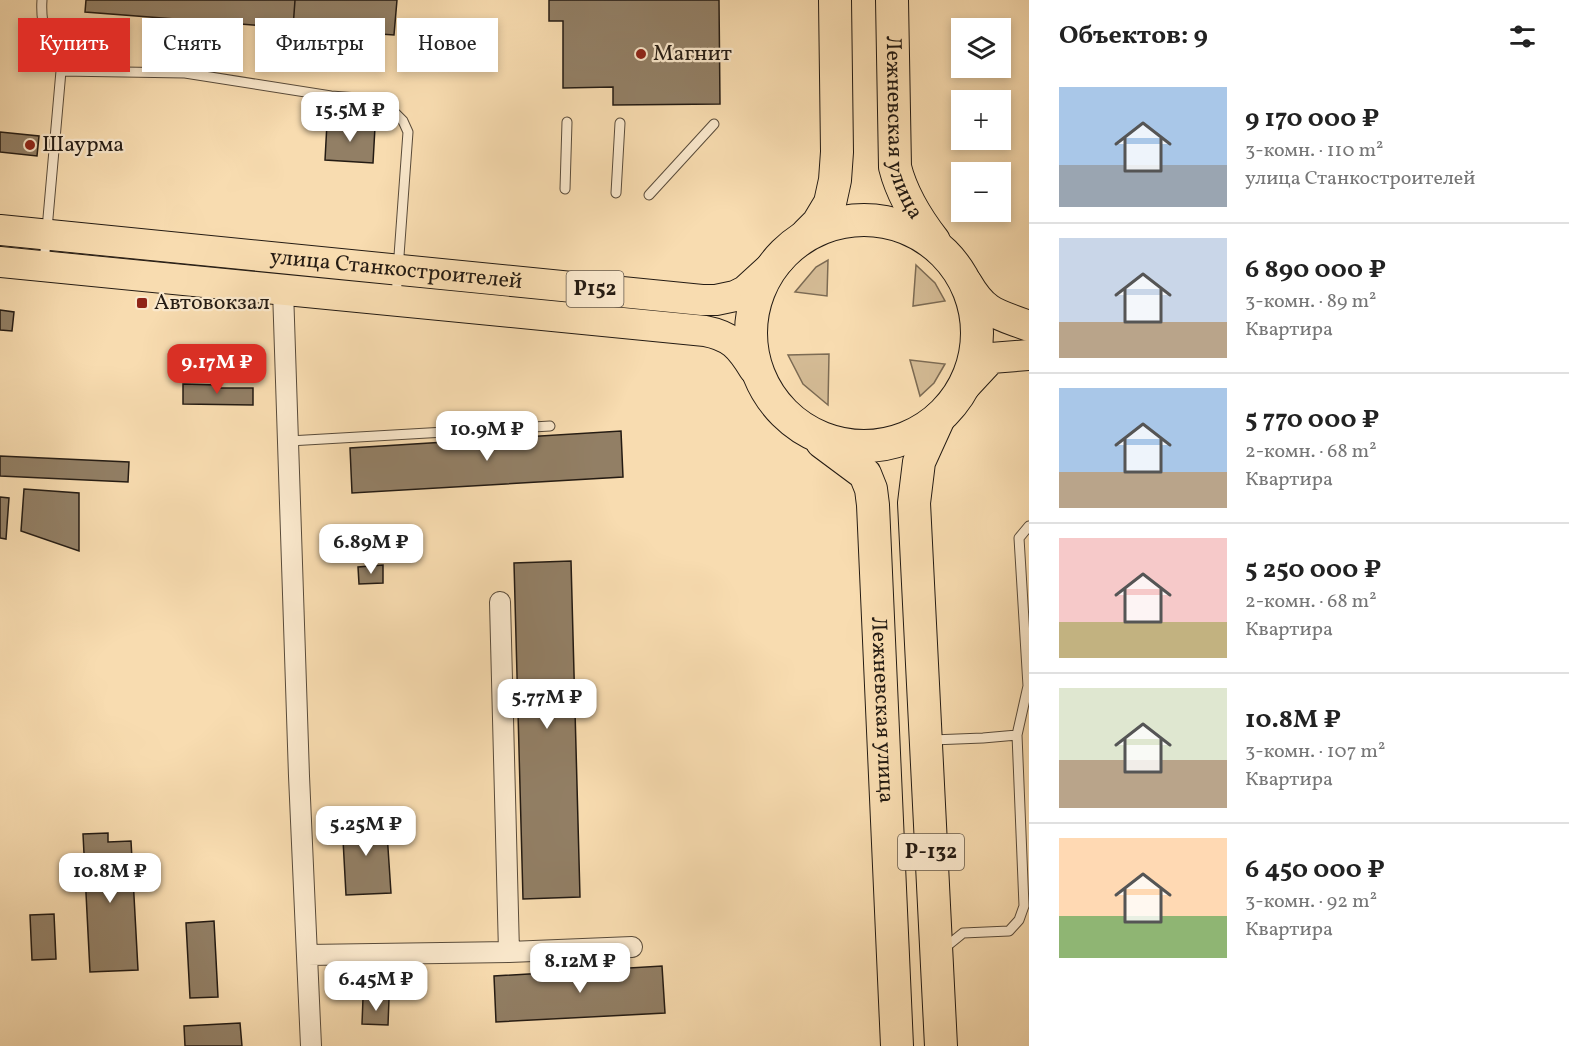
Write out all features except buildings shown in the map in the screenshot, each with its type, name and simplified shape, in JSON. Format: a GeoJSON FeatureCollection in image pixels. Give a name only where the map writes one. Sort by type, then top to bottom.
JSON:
{"type":"FeatureCollection","features":[{"type":"Feature","properties":{"kind":"highway"},"geometry":{"type":"LineString","coordinates":[[754,369],[750,336],[756,303],[769,273],[796,242],[818,224],[830,203],[835,180],[837,152],[835,0]]}},
{"type":"Feature","properties":{"kind":"highway","name":"Лежневская улица"},"geometry":{"type":"LineString","coordinates":[[892,0],[895,167],[901,186],[925,229],[967,283]]}},
{"type":"Feature","properties":{"kind":"highway"},"geometry":{"type":"LineString","coordinates":[[807,234],[819,228],[847,221],[875,221],[902,226],[939,246]]}},
{"type":"Feature","properties":{"kind":"highway"},"geometry":{"type":"LineString","coordinates":[[813,436],[835,443],[879,445],[921,431],[939,418],[957,398],[974,360],[978,330],[967,283]]}},
{"type":"Feature","properties":{"kind":"highway","name":"Лежневская улица"},"geometry":{"type":"LineString","coordinates":[[754,369],[779,406],[795,422],[865,474],[871,489],[897,1046]]}},
{"type":"Feature","properties":{"kind":"highway","name":"Лежневская улица"},"geometry":{"type":"LineString","coordinates":[[939,418],[920,462],[914,503],[941,1046]]}},
{"type":"Feature","properties":{"kind":"main road","name":"улица Станкостроителей"},"geometry":{"type":"LineString","coordinates":[[0,230],[716,300],[735,296],[745,291],[779,260]]}},
{"type":"Feature","properties":{"kind":"main road","name":"улица Станкостроителей"},"geometry":{"type":"LineString","coordinates":[[0,262],[716,333],[738,345],[754,369]]}},
{"type":"Feature","properties":{"kind":"main road"},"geometry":{"type":"LineString","coordinates":[[967,283],[975,297],[986,309],[1029,326]]}},
{"type":"Feature","properties":{"kind":"main road"},"geometry":{"type":"LineString","coordinates":[[964,386],[991,358],[1029,355]]}},
{"type":"Feature","properties":{"kind":"street"},"geometry":{"type":"LineString","coordinates":[[283,290],[298,776],[311,1046]]}},
{"type":"Feature","properties":{"kind":"street"},"geometry":{"type":"LineString","coordinates":[[500,602],[508,952]]}},
{"type":"Feature","properties":{"kind":"street"},"geometry":{"type":"LineString","coordinates":[[307,955],[508,952],[632,947]]}},
{"type":"Feature","properties":{"kind":"lane"},"geometry":{"type":"LineString","coordinates":[[41,18],[42,0]]}},
{"type":"Feature","properties":{"kind":"lane"},"geometry":{"type":"LineString","coordinates":[[44,266],[61,72]]}},
{"type":"Feature","properties":{"kind":"lane"},"geometry":{"type":"LineString","coordinates":[[123,72],[185,73],[331,96],[358,98],[392,110],[403,121],[408,132],[396,301]]}},
{"type":"Feature","properties":{"kind":"lane"},"geometry":{"type":"LineString","coordinates":[[565,189],[567,122]]}},
{"type":"Feature","properties":{"kind":"lane"},"geometry":{"type":"LineString","coordinates":[[616,193],[620,123]]}},
{"type":"Feature","properties":{"kind":"lane"},"geometry":{"type":"LineString","coordinates":[[649,195],[714,124]]}},
{"type":"Feature","properties":{"kind":"lane"},"geometry":{"type":"LineString","coordinates":[[289,441],[550,426]]}},
{"type":"Feature","properties":{"kind":"lane"},"geometry":{"type":"LineString","coordinates":[[936,956],[963,933],[1009,931],[1019,920],[1024,906],[1017,735],[1028,686],[1019,538],[1029,526]]}},
{"type":"Feature","properties":{"kind":"lane"},"geometry":{"type":"LineString","coordinates":[[925,740],[1017,735]]}},
{"type":"Feature","properties":{"kind":"lane"},"geometry":{"type":"LineString","coordinates":[[1018,778],[1029,778]]}},
{"type":"Feature","properties":{"kind":"shaded area"},"geometry":{"type":"Polygon","coordinates":[[[828,260],[827,296],[795,292],[816,267],[828,260]]]}},
{"type":"Feature","properties":{"kind":"shaded area"},"geometry":{"type":"Polygon","coordinates":[[[916,265],[935,283],[945,301],[913,306],[916,265]]]}},
{"type":"Feature","properties":{"kind":"shaded area"},"geometry":{"type":"Polygon","coordinates":[[[829,354],[828,405],[803,384],[788,355],[829,354]]]}},
{"type":"Feature","properties":{"kind":"shaded area"},"geometry":{"type":"Polygon","coordinates":[[[910,360],[945,364],[934,383],[920,396],[910,360]]]}},
{"type":"Feature","properties":{"kind":"place","name":"Магнит"},"geometry":{"type":"Point","coordinates":[641,54]}},
{"type":"Feature","properties":{"kind":"place","name":"Шаурма"},"geometry":{"type":"Point","coordinates":[30,145]}},
{"type":"Feature","properties":{"kind":"place","name":"Автовокзал"},"geometry":{"type":"Point","coordinates":[142,303]}}]}
